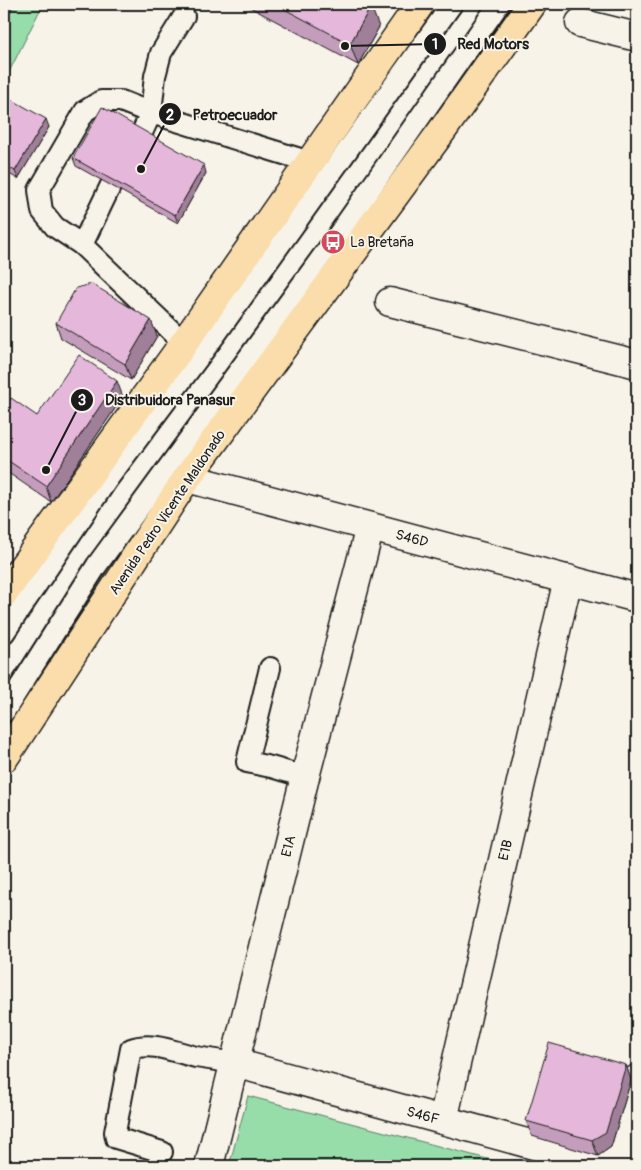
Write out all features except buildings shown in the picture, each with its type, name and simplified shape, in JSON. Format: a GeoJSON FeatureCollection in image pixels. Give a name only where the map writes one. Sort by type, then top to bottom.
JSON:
{"type":"FeatureCollection","features":[{"type":"Feature","properties":{"kind":"main road"},"geometry":{"type":"LineString","coordinates":[[4,593],[184,343],[420,4]]}},
{"type":"Feature","properties":{"kind":"main road","name":"Avenida Pedro Vicente Maldonado"},"geometry":{"type":"LineString","coordinates":[[4,758],[187,478],[454,114],[532,4]]}},
{"type":"Feature","properties":{"kind":"street"},"geometry":{"type":"LineString","coordinates":[[580,23],[637,37]]}},
{"type":"Feature","properties":{"kind":"street"},"geometry":{"type":"LineString","coordinates":[[390,302],[637,364]]}},
{"type":"Feature","properties":{"kind":"street","name":"S46D"},"geometry":{"type":"LineString","coordinates":[[187,478],[637,598]]}},
{"type":"Feature","properties":{"kind":"street","name":"E1A"},"geometry":{"type":"LineString","coordinates":[[209,1166],[305,777],[370,527]]}},
{"type":"Feature","properties":{"kind":"street","name":"E1B"},"geometry":{"type":"LineString","coordinates":[[443,1120],[568,579]]}},
{"type":"Feature","properties":{"kind":"street","name":"S46F"},"geometry":{"type":"LineString","coordinates":[[235,1063],[610,1166]]}},
{"type":"Feature","properties":{"kind":"street"},"geometry":{"type":"LineString","coordinates":[[615,1166],[637,1079]]}},
{"type":"Feature","properties":{"kind":"lane"},"geometry":{"type":"LineString","coordinates":[[4,633],[107,480],[216,334],[452,4]]}},
{"type":"Feature","properties":{"kind":"lane"},"geometry":{"type":"LineString","coordinates":[[4,712],[97,564],[328,250],[499,4]]}},
{"type":"Feature","properties":{"kind":"lane"},"geometry":{"type":"LineString","coordinates":[[140,137],[151,113],[155,76],[161,53],[184,16]]}},
{"type":"Feature","properties":{"kind":"lane"},"geometry":{"type":"LineString","coordinates":[[184,343],[82,244],[56,227],[42,211],[39,190],[85,111],[101,101],[121,101],[151,113],[310,162]]}},
{"type":"Feature","properties":{"kind":"lane"},"geometry":{"type":"LineString","coordinates":[[82,244],[111,185]]}},
{"type":"Feature","properties":{"kind":"lane"},"geometry":{"type":"LineString","coordinates":[[270,668],[247,762],[305,777]]}},
{"type":"Feature","properties":{"kind":"lane"},"geometry":{"type":"LineString","coordinates":[[162,1152],[116,1138],[115,1132],[131,1049],[140,1046],[152,1046],[197,1057],[235,1063]]}},
{"type":"Feature","properties":{"kind":"green space"},"geometry":{"type":"Polygon","coordinates":[[[4,4],[43,4],[4,82],[4,4]]]}},
{"type":"Feature","properties":{"kind":"green space"},"geometry":{"type":"Polygon","coordinates":[[[248,1096],[514,1166],[229,1166],[248,1096]]]}},
{"type":"Feature","properties":{"kind":"waterway"},"geometry":{"type":"LineString","coordinates":[[4,14],[10,4]]}},
{"type":"Feature","properties":{"kind":"place","name":"Red Motors"},"geometry":{"type":"Point","coordinates":[345,46]}},
{"type":"Feature","properties":{"kind":"place","name":"Petroecuador"},"geometry":{"type":"Point","coordinates":[141,169]}},
{"type":"Feature","properties":{"kind":"place","name":"La Bretaña"},"geometry":{"type":"Point","coordinates":[333,242]}},
{"type":"Feature","properties":{"kind":"place","name":"Distribuidora Panasur"},"geometry":{"type":"Point","coordinates":[46,470]}}]}
